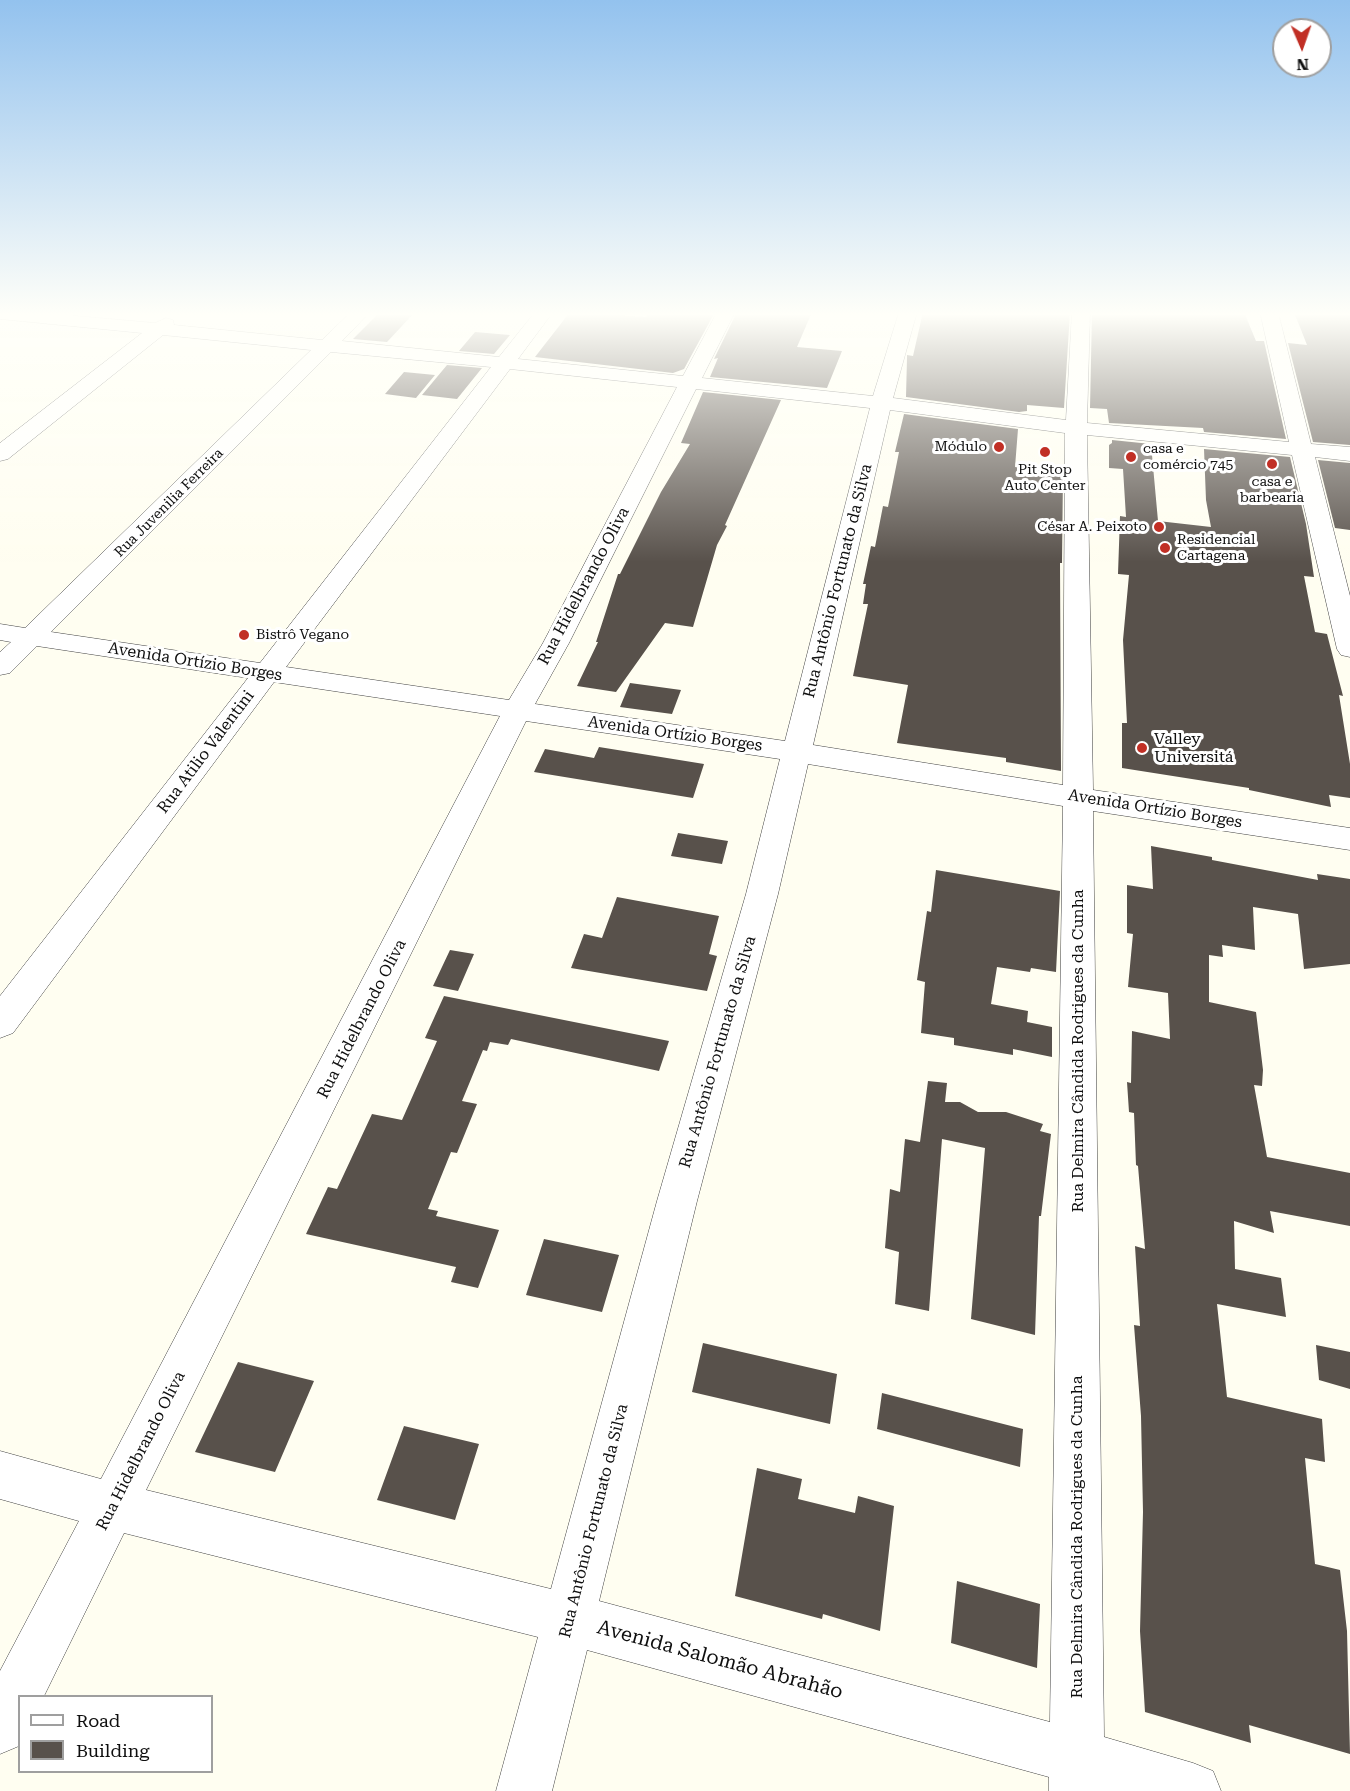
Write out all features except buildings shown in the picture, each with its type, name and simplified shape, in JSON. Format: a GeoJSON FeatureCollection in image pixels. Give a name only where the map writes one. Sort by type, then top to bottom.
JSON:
{"type":"FeatureCollection","features":[{"type":"Feature","properties":{"kind":"street"},"geometry":{"type":"LineString","coordinates":[[0,454],[75,396]]}},
{"type":"Feature","properties":{"kind":"street","name":"Rua Juvenilia Ferreira"},"geometry":{"type":"LineString","coordinates":[[0,667],[277,396]]}},
{"type":"Feature","properties":{"kind":"street","name":"Rua Atilio Valentini"},"geometry":{"type":"LineString","coordinates":[[0,1023],[480,396]]}},
{"type":"Feature","properties":{"kind":"street","name":"Rua Hidelbrando Oliva"},"geometry":{"type":"LineString","coordinates":[[0,1727],[517,711],[556,643],[683,396]]}},
{"type":"Feature","properties":{"kind":"street"},"geometry":{"type":"LineString","coordinates":[[806,396],[1076,428],[1350,454]]}},
{"type":"Feature","properties":{"kind":"street","name":"Rua Antônio Fortunato da Silva"},"geometry":{"type":"LineString","coordinates":[[524,1791],[677,1201],[762,894],[883,396]]}},
{"type":"Feature","properties":{"kind":"street","name":"Rua Delmira Cândida Rodrigues da Cunha"},"geometry":{"type":"LineString","coordinates":[[1077,396],[1077,1774]]}},
{"type":"Feature","properties":{"kind":"street"},"geometry":{"type":"LineString","coordinates":[[1289,396],[1350,649]]}},
{"type":"Feature","properties":{"kind":"street","name":"Avenida Ortízio Borges"},"geometry":{"type":"LineString","coordinates":[[0,632],[795,752],[1350,839]]}},
{"type":"Feature","properties":{"kind":"street","name":"Avenida Salomão Abrahão"},"geometry":{"type":"LineString","coordinates":[[0,1475],[112,1506],[568,1619],[1077,1774],[1193,1791]]}},
{"type":"Feature","properties":{"kind":"place","name":"Módulo"},"geometry":{"type":"Point","coordinates":[999,447]}},
{"type":"Feature","properties":{"kind":"place","name":"Pit Stop Auto Center"},"geometry":{"type":"Point","coordinates":[1045,452]}},
{"type":"Feature","properties":{"kind":"place","name":"casa e comércio 745"},"geometry":{"type":"Point","coordinates":[1131,457]}},
{"type":"Feature","properties":{"kind":"place","name":"casa e barbearia"},"geometry":{"type":"Point","coordinates":[1272,464]}},
{"type":"Feature","properties":{"kind":"place","name":"César A. Peixoto"},"geometry":{"type":"Point","coordinates":[1159,527]}},
{"type":"Feature","properties":{"kind":"place","name":"Residencial Cartagena"},"geometry":{"type":"Point","coordinates":[1165,548]}},
{"type":"Feature","properties":{"kind":"place","name":"Bistrô Vegano"},"geometry":{"type":"Point","coordinates":[244,635]}},
{"type":"Feature","properties":{"kind":"place","name":"Valley Universitá"},"geometry":{"type":"Point","coordinates":[1142,748]}}]}
